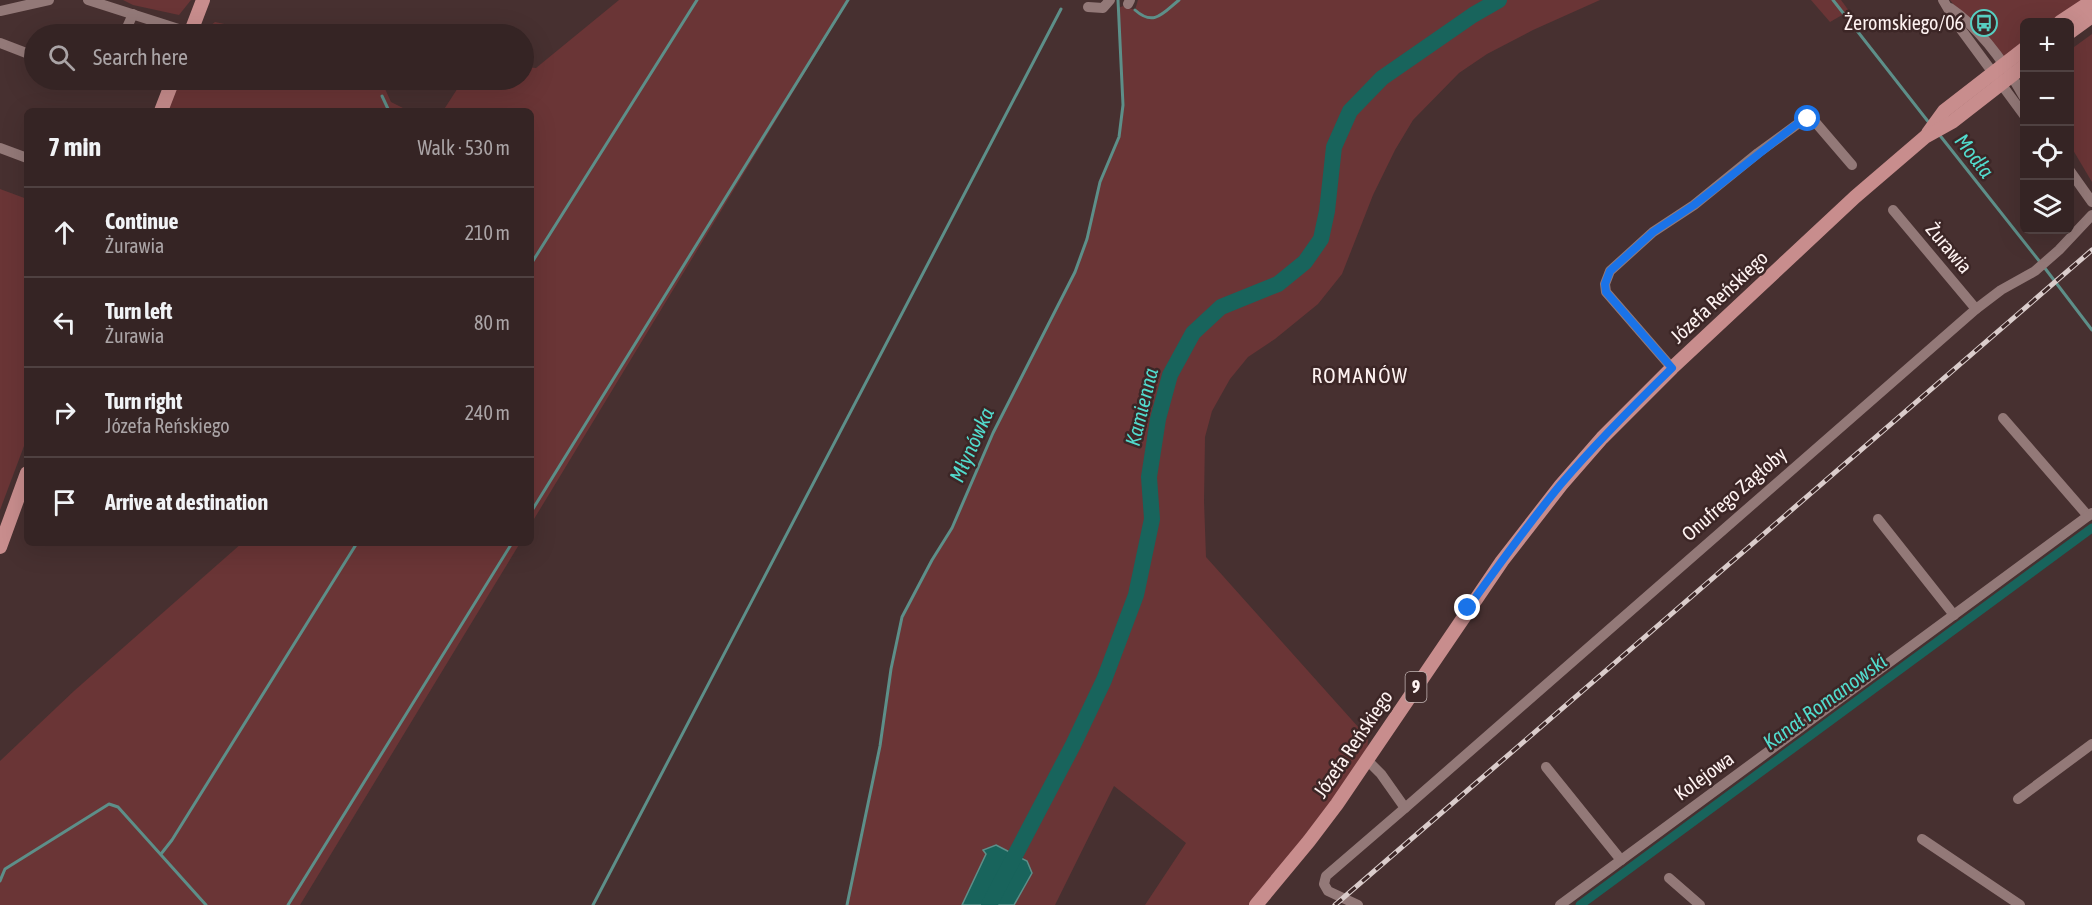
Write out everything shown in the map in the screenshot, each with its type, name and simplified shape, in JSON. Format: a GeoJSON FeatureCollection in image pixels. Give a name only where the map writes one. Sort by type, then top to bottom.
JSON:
{"type":"FeatureCollection","features":[{"type":"Feature","properties":{"kind":"main road"},"geometry":{"type":"LineString","coordinates":[[194,24],[203,0]]}},
{"type":"Feature","properties":{"kind":"main road"},"geometry":{"type":"LineString","coordinates":[[2066,18],[2092,1]]}},
{"type":"Feature","properties":{"kind":"main road"},"geometry":{"type":"LineString","coordinates":[[2074,29],[2092,16]]}},
{"type":"Feature","properties":{"kind":"main road","name":"9"},"geometry":{"type":"LineString","coordinates":[[2003,74],[2020,55]]}},
{"type":"Feature","properties":{"kind":"main road","name":"9"},"geometry":{"type":"LineString","coordinates":[[2003,74],[2020,68]]}},
{"type":"Feature","properties":{"kind":"main road","name":"Józefa Reńskiego"},"geometry":{"type":"LineString","coordinates":[[1256,905],[1309,841],[1368,760],[1468,608],[1531,521],[1602,438],[1672,368],[1844,207],[1948,117],[2003,74]]}},
{"type":"Feature","properties":{"kind":"main road"},"geometry":{"type":"LineString","coordinates":[[162,108],[169,90]]}},
{"type":"Feature","properties":{"kind":"main road"},"geometry":{"type":"LineString","coordinates":[[0,547],[24,481]]}},
{"type":"Feature","properties":{"kind":"street"},"geometry":{"type":"LineString","coordinates":[[0,11],[49,0]]}},
{"type":"Feature","properties":{"kind":"street"},"geometry":{"type":"LineString","coordinates":[[88,0],[162,24]]}},
{"type":"Feature","properties":{"kind":"street"},"geometry":{"type":"LineString","coordinates":[[1088,7],[1103,8],[1110,0]]}},
{"type":"Feature","properties":{"kind":"street"},"geometry":{"type":"LineString","coordinates":[[1946,3],[1964,17],[2003,74],[2020,106]]}},
{"type":"Feature","properties":{"kind":"street"},"geometry":{"type":"LineString","coordinates":[[128,24],[133,14]]}},
{"type":"Feature","properties":{"kind":"street"},"geometry":{"type":"LineString","coordinates":[[0,43],[24,52]]}},
{"type":"Feature","properties":{"kind":"street"},"geometry":{"type":"LineString","coordinates":[[2003,74],[2020,92]]}},
{"type":"Feature","properties":{"kind":"street"},"geometry":{"type":"LineString","coordinates":[[1672,368],[1606,292],[1605,284],[1610,271],[1653,232],[1694,205],[1803,120],[1808,119],[1816,123],[1852,165]]}},
{"type":"Feature","properties":{"kind":"street"},"geometry":{"type":"LineString","coordinates":[[0,148],[24,157]]}},
{"type":"Feature","properties":{"kind":"street"},"geometry":{"type":"LineString","coordinates":[[2074,177],[2092,202]]}},
{"type":"Feature","properties":{"kind":"street","name":"Żurawia"},"geometry":{"type":"LineString","coordinates":[[1893,210],[1976,309]]}},
{"type":"Feature","properties":{"kind":"street","name":"Onufrego Zagłoby"},"geometry":{"type":"LineString","coordinates":[[1358,905],[1328,891],[1324,884],[1326,876],[1976,309],[2050,259],[2092,215]]}},
{"type":"Feature","properties":{"kind":"street","name":"Kolejowa"},"geometry":{"type":"LineString","coordinates":[[1560,905],[2090,514],[2003,418]]}},
{"type":"Feature","properties":{"kind":"street"},"geometry":{"type":"LineString","coordinates":[[1878,519],[1954,615]]}},
{"type":"Feature","properties":{"kind":"street"},"geometry":{"type":"LineString","coordinates":[[2018,799],[2092,744]]}},
{"type":"Feature","properties":{"kind":"street"},"geometry":{"type":"LineString","coordinates":[[1368,760],[1405,808]]}},
{"type":"Feature","properties":{"kind":"street"},"geometry":{"type":"LineString","coordinates":[[1546,767],[1621,860]]}},
{"type":"Feature","properties":{"kind":"street"},"geometry":{"type":"LineString","coordinates":[[1922,839],[2020,905]]}},
{"type":"Feature","properties":{"kind":"street"},"geometry":{"type":"LineString","coordinates":[[1669,878],[1700,905]]}},
{"type":"Feature","properties":{"kind":"shaded area"},"geometry":{"type":"Polygon","coordinates":[[[123,0],[191,0],[179,15],[133,5],[123,0]]]}},
{"type":"Feature","properties":{"kind":"shaded area"},"geometry":{"type":"Polygon","coordinates":[[[619,0],[849,0],[534,519],[534,108],[445,108],[457,90],[534,90],[534,68],[619,0]]]}},
{"type":"Feature","properties":{"kind":"shaded area"},"geometry":{"type":"Polygon","coordinates":[[[1138,0],[1600,0],[1533,30],[1487,54],[1459,73],[1413,120],[1373,195],[1342,274],[1318,304],[1275,339],[1248,357],[1230,379],[1212,411],[1205,437],[1206,557],[1368,738],[1367,760],[1256,905],[1145,905],[1186,843],[1114,786],[1055,905],[1014,905],[1032,873],[1027,861],[1016,851],[989,905],[847,905],[880,746],[891,669],[902,617],[952,528],[993,433],[1075,272],[1087,239],[1100,182],[1119,137],[1123,105],[1118,8],[1123,6],[1135,10],[1138,0]]]}},
{"type":"Feature","properties":{"kind":"shaded area"},"geometry":{"type":"Polygon","coordinates":[[[1811,0],[1841,0],[1849,11],[1830,22],[1811,0]]]}},
{"type":"Feature","properties":{"kind":"shaded area"},"geometry":{"type":"Polygon","coordinates":[[[1950,0],[2092,0],[2066,18],[2020,18],[2020,52],[2004,65],[1950,0]]]}},
{"type":"Feature","properties":{"kind":"shaded area"},"geometry":{"type":"Polygon","coordinates":[[[2092,34],[2092,182],[2074,152],[2074,47],[2092,34]]]}},
{"type":"Feature","properties":{"kind":"shaded area"},"geometry":{"type":"Polygon","coordinates":[[[175,90],[386,90],[391,102],[403,108],[167,108],[175,90]]]}},
{"type":"Feature","properties":{"kind":"shaded area"},"geometry":{"type":"Polygon","coordinates":[[[0,189],[24,198],[24,446],[0,510],[0,189]]]}},
{"type":"Feature","properties":{"kind":"shaded area"},"geometry":{"type":"Polygon","coordinates":[[[239,546],[518,546],[300,905],[0,905],[0,761],[74,691],[239,546]]]}},
{"type":"Feature","properties":{"kind":"water"},"geometry":{"type":"Polygon","coordinates":[[[996,845],[1027,861],[1032,873],[1014,905],[962,905],[986,854],[983,850],[996,845]]]}},
{"type":"Feature","properties":{"kind":"waterway"},"geometry":{"type":"LineString","coordinates":[[534,259],[697,0]]}},
{"type":"Feature","properties":{"kind":"waterway"},"geometry":{"type":"LineString","coordinates":[[534,507],[848,0]]}},
{"type":"Feature","properties":{"kind":"waterway","name":"Młynówka"},"geometry":{"type":"LineString","coordinates":[[847,905],[880,746],[891,669],[902,617],[952,528],[993,433],[1075,272],[1087,239],[1100,182],[1119,137],[1123,105],[1118,0]]}},
{"type":"Feature","properties":{"kind":"waterway"},"geometry":{"type":"LineString","coordinates":[[1135,10],[1153,18],[1179,0]]}},
{"type":"Feature","properties":{"kind":"waterway","name":"Kamienna"},"geometry":{"type":"LineString","coordinates":[[989,905],[1073,745],[1104,680],[1136,595],[1152,519],[1149,477],[1158,419],[1170,375],[1193,333],[1221,307],[1278,284],[1305,262],[1321,239],[1327,211],[1334,147],[1350,111],[1382,78],[1473,15],[1499,0]]}},
{"type":"Feature","properties":{"kind":"waterway","name":"Modła"},"geometry":{"type":"LineString","coordinates":[[1833,0],[1930,124]]}},
{"type":"Feature","properties":{"kind":"waterway"},"geometry":{"type":"LineString","coordinates":[[593,905],[1061,9]]}},
{"type":"Feature","properties":{"kind":"waterway"},"geometry":{"type":"LineString","coordinates":[[382,96],[388,108]]}},
{"type":"Feature","properties":{"kind":"waterway","name":"Modła"},"geometry":{"type":"LineString","coordinates":[[1938,133],[2040,262]]}},
{"type":"Feature","properties":{"kind":"waterway","name":"Modła"},"geometry":{"type":"LineString","coordinates":[[2044,267],[2092,330]]}},
{"type":"Feature","properties":{"kind":"waterway","name":"Kanał Romanowski"},"geometry":{"type":"LineString","coordinates":[[1580,905],[2092,528]]}},
{"type":"Feature","properties":{"kind":"waterway"},"geometry":{"type":"LineString","coordinates":[[161,854],[172,840],[355,546]]}},
{"type":"Feature","properties":{"kind":"waterway"},"geometry":{"type":"LineString","coordinates":[[288,905],[510,546]]}},
{"type":"Feature","properties":{"kind":"waterway"},"geometry":{"type":"LineString","coordinates":[[0,881],[5,869],[109,804],[118,807],[206,905]]}},
{"type":"Feature","properties":{"kind":"railway"},"geometry":{"type":"LineString","coordinates":[[1335,905],[2092,250]]}},
{"type":"Feature","properties":{"kind":"place","name":"Żeromskiego/06"},"geometry":{"type":"Point","coordinates":[1984,23]}},
{"type":"Feature","properties":{"kind":"district","name":"ROMANÓW"},"geometry":{"type":"Point","coordinates":[1360,376]}},
{"type":"Feature","properties":{"kind":"route"},"geometry":{"type":"LineString","coordinates":[[1468,608],[1531,521],[1561,485],[1617,422],[1672,368],[1606,292],[1606,277],[1610,271],[1653,232],[1682,214],[1758,153],[1803,120],[1808,119]]}}]}
